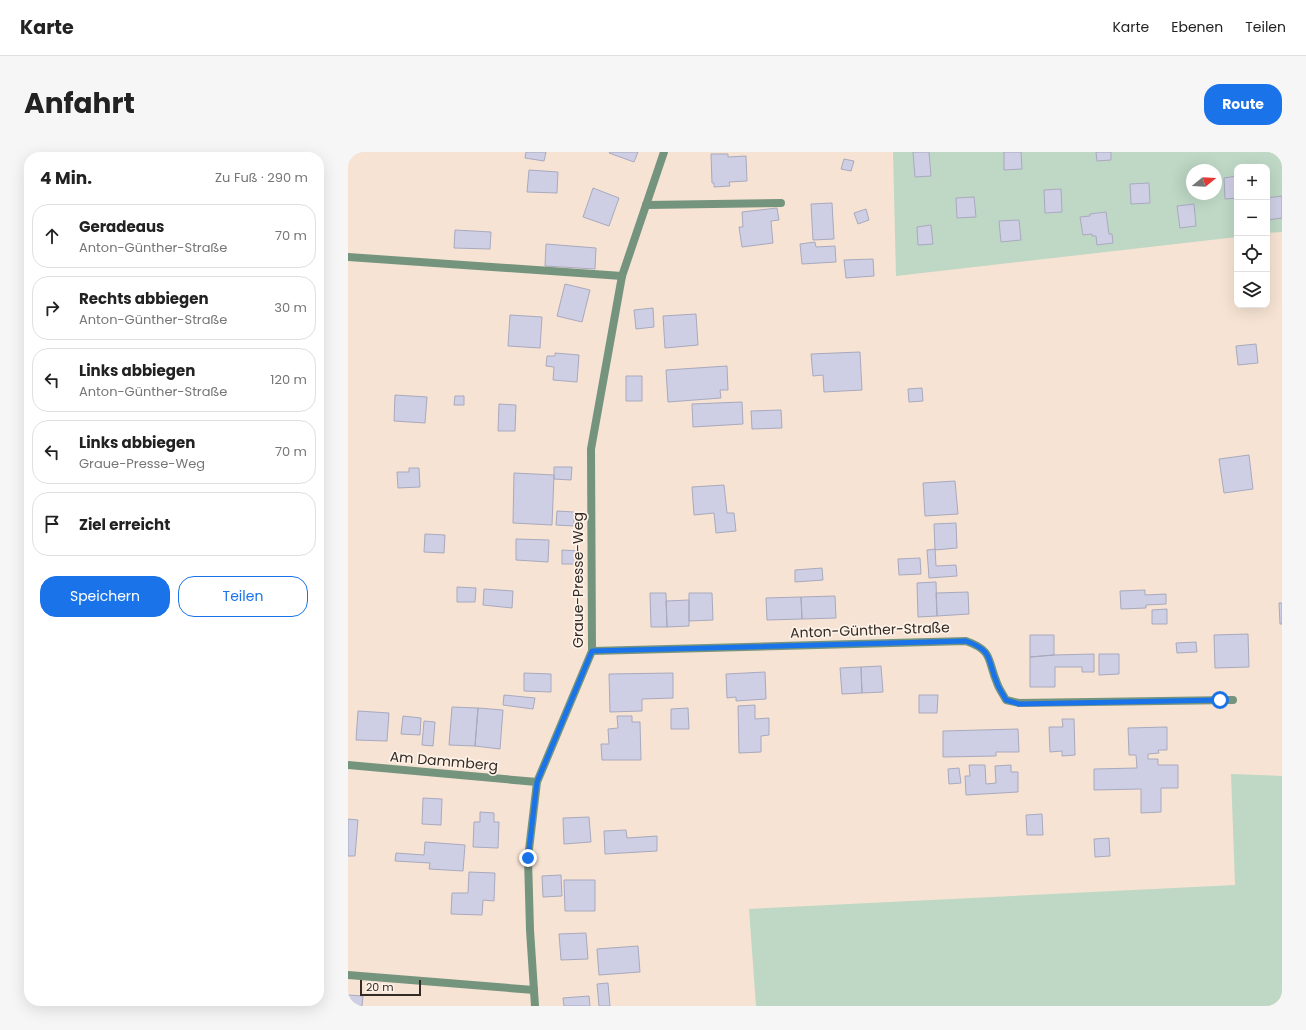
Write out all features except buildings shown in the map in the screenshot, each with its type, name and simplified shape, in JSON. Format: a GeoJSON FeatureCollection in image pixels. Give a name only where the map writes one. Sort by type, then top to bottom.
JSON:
{"type":"FeatureCollection","features":[{"type":"Feature","properties":{"kind":"street","name":"Graue-Presse-Weg"},"geometry":{"type":"LineString","coordinates":[[535,1006],[530,930],[528,858],[537,782],[592,651],[591,449],[622,276],[664,152]]}},
{"type":"Feature","properties":{"kind":"street"},"geometry":{"type":"LineString","coordinates":[[646,205],[781,203]]}},
{"type":"Feature","properties":{"kind":"street"},"geometry":{"type":"LineString","coordinates":[[348,257],[622,276]]}},
{"type":"Feature","properties":{"kind":"street","name":"Anton-Günther-Straße"},"geometry":{"type":"LineString","coordinates":[[592,651],[966,641],[979,645],[989,657],[997,683],[1006,700],[1019,704],[1233,700]]}},
{"type":"Feature","properties":{"kind":"street","name":"Am Dammberg"},"geometry":{"type":"LineString","coordinates":[[348,765],[537,782]]}},
{"type":"Feature","properties":{"kind":"street"},"geometry":{"type":"LineString","coordinates":[[348,975],[534,990]]}},
{"type":"Feature","properties":{"kind":"green space"},"geometry":{"type":"Polygon","coordinates":[[[893,152],[1282,152],[1282,232],[1270,233],[1270,164],[1234,164],[1234,237],[896,276],[893,152]]]}},
{"type":"Feature","properties":{"kind":"green space"},"geometry":{"type":"Polygon","coordinates":[[[1231,774],[1282,776],[1282,1006],[756,1006],[749,909],[1235,885],[1231,774]]]}},
{"type":"Feature","properties":{"kind":"route"},"geometry":{"type":"LineString","coordinates":[[528,858],[537,782],[592,651],[966,641],[979,645],[989,657],[997,683],[1006,700],[1019,704],[1220,700]]}}]}
